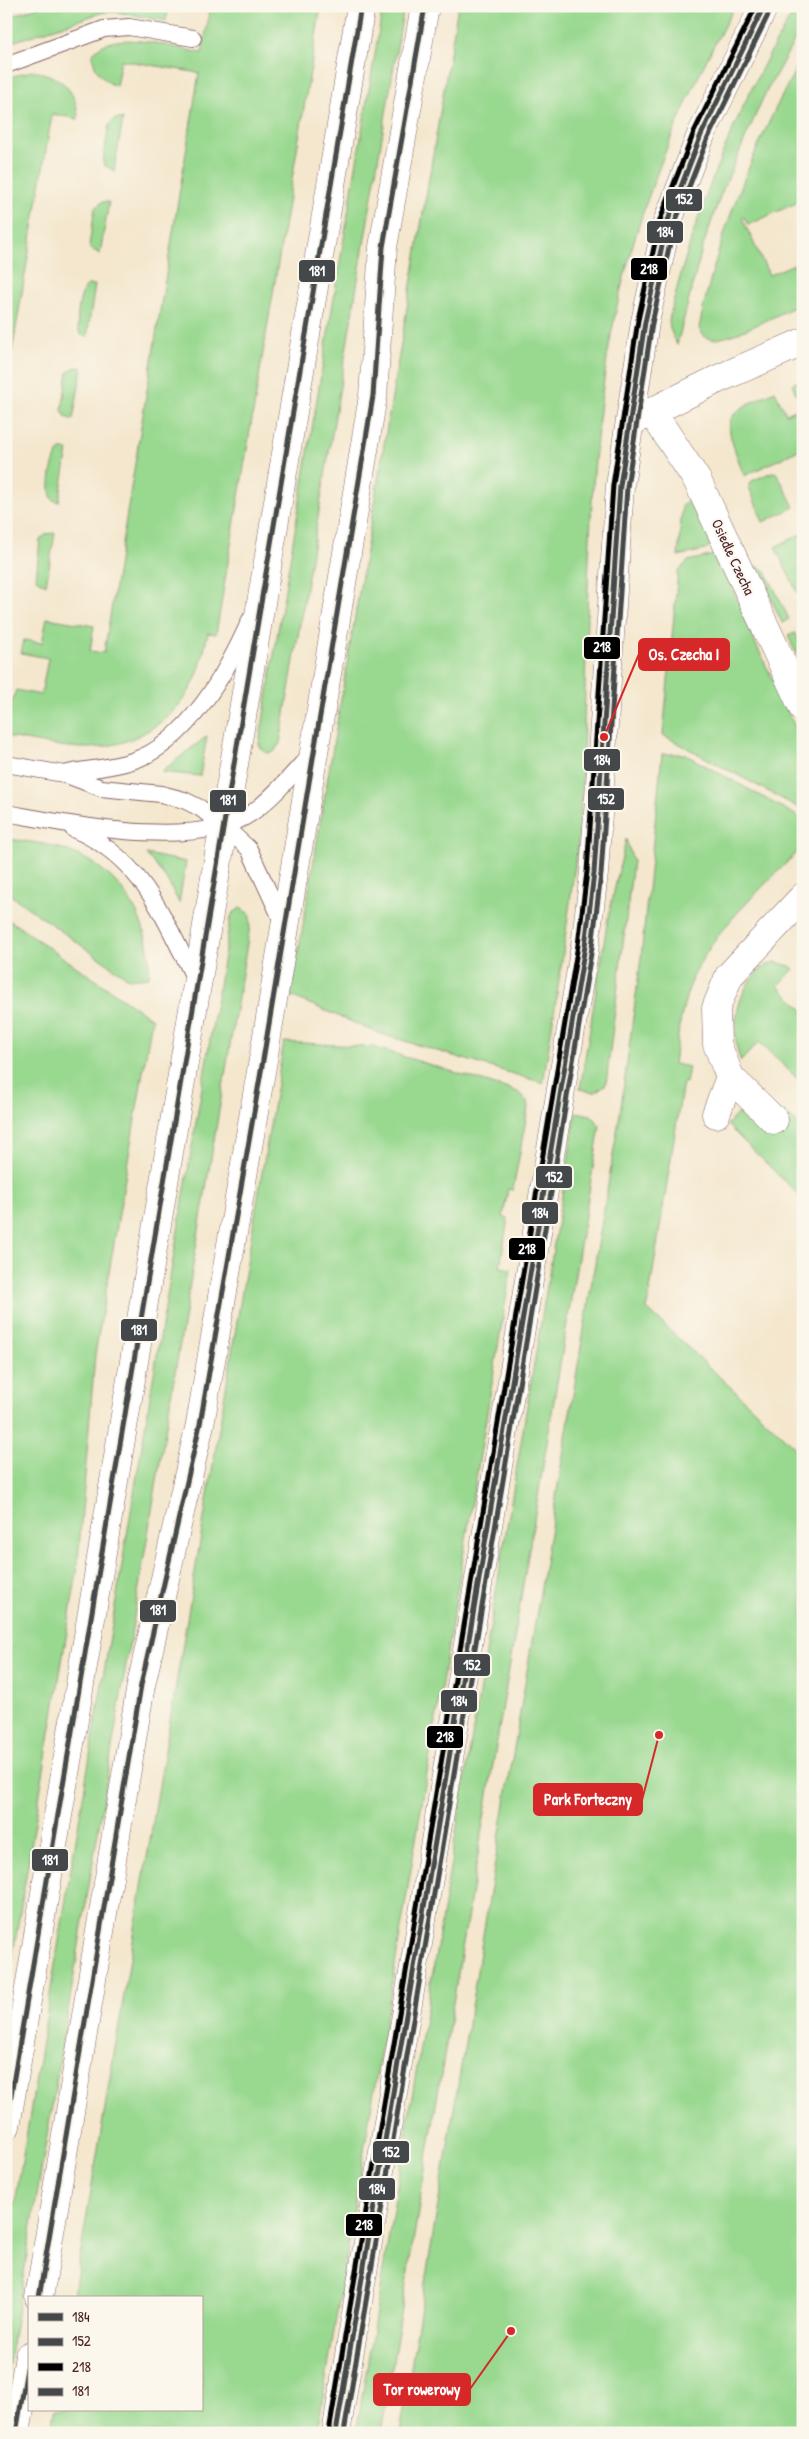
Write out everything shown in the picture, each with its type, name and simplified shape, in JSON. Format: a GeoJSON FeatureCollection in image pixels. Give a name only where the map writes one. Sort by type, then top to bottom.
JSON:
{"type":"FeatureCollection","features":[{"type":"Feature","properties":{"kind":"street"},"geometry":{"type":"LineString","coordinates":[[6,2126],[361,6]]}},
{"type":"Feature","properties":{"kind":"street"},"geometry":{"type":"LineString","coordinates":[[336,2433],[585,946],[594,873],[620,486],[641,417],[644,322],[667,223],[700,135],[764,6]]}},
{"type":"Feature","properties":{"kind":"street"},"geometry":{"type":"LineString","coordinates":[[39,2296],[141,1685],[200,1424],[285,926],[373,396],[383,247],[425,7]]}},
{"type":"Feature","properties":{"kind":"street"},"geometry":{"type":"LineString","coordinates":[[641,417],[718,379],[803,342]]}},
{"type":"Feature","properties":{"kind":"street","name":"Osiedle Czecha"},"geometry":{"type":"LineString","coordinates":[[641,417],[697,480],[803,708]]}},
{"type":"Feature","properties":{"kind":"street"},"geometry":{"type":"LineString","coordinates":[[774,1120],[730,1078],[717,1044],[716,1008],[729,976],[803,897]]}},
{"type":"Feature","properties":{"kind":"street"},"geometry":{"type":"LineString","coordinates":[[716,1114],[730,1078]]}},
{"type":"Feature","properties":{"kind":"street"},"geometry":{"type":"LineString","coordinates":[[16,2433],[28,2362]]}},
{"type":"Feature","properties":{"kind":"lane"},"geometry":{"type":"LineString","coordinates":[[6,65],[104,29],[129,27],[193,38]]}},
{"type":"Feature","properties":{"kind":"lane"},"geometry":{"type":"LineString","coordinates":[[64,774],[133,761],[166,742],[193,717],[223,672],[262,593]]}},
{"type":"Feature","properties":{"kind":"lane"},"geometry":{"type":"LineString","coordinates":[[6,813],[110,830],[152,832],[195,831],[224,826],[252,813],[313,752]]}},
{"type":"Feature","properties":{"kind":"lane"},"geometry":{"type":"LineString","coordinates":[[6,764],[64,774],[101,788],[161,794],[184,800],[224,826],[249,849],[285,926]]}},
{"type":"Feature","properties":{"kind":"lane"},"geometry":{"type":"LineString","coordinates":[[53,821],[89,836],[117,854],[145,885],[197,983]]}},
{"type":"Feature","properties":{"kind":"green space"},"geometry":{"type":"Polygon","coordinates":[[[41,6],[169,6],[166,21],[117,12],[104,12],[6,44],[6,18],[41,6]]]}},
{"type":"Feature","properties":{"kind":"green space"},"geometry":{"type":"Polygon","coordinates":[[[211,6],[321,6],[216,634],[208,633],[198,672],[185,698],[162,721],[134,738],[103,747],[77,748],[8,737],[6,721],[16,690],[41,695],[48,658],[21,653],[24,640],[42,643],[47,618],[94,626],[90,651],[104,653],[199,73],[121,60],[116,86],[107,81],[96,69],[93,53],[102,45],[115,41],[129,40],[144,41],[202,53],[211,6]]]}},
{"type":"Feature","properties":{"kind":"green space"},"geometry":{"type":"Polygon","coordinates":[[[383,6],[404,6],[280,743],[274,752],[267,753],[259,744],[383,6]]]}},
{"type":"Feature","properties":{"kind":"green space"},"geometry":{"type":"Polygon","coordinates":[[[458,6],[735,6],[692,89],[673,133],[640,222],[615,313],[599,416],[594,473],[590,531],[583,762],[579,829],[564,947],[543,1083],[378,1033],[291,996],[458,6]]]}},
{"type":"Feature","properties":{"kind":"green space"},"geometry":{"type":"Polygon","coordinates":[[[797,6],[803,6],[803,25],[763,98],[721,194],[702,249],[677,345],[670,329],[669,320],[705,197],[737,119],[756,80],[797,6]]]}},
{"type":"Feature","properties":{"kind":"green space"},"geometry":{"type":"Polygon","coordinates":[[[803,56],[803,200],[748,225],[744,217],[742,218],[769,275],[794,264],[803,283],[803,303],[732,335],[713,339],[708,338],[703,335],[699,328],[707,293],[728,223],[754,154],[803,56]]]}},
{"type":"Feature","properties":{"kind":"green space"},"geometry":{"type":"Polygon","coordinates":[[[32,71],[51,76],[65,85],[74,99],[78,119],[52,114],[6,388],[6,78],[32,71]]]}},
{"type":"Feature","properties":{"kind":"green space"},"geometry":{"type":"Polygon","coordinates":[[[115,119],[123,119],[114,171],[104,165],[103,161],[109,125],[115,119]]]}},
{"type":"Feature","properties":{"kind":"green space"},"geometry":{"type":"Polygon","coordinates":[[[102,202],[109,202],[100,254],[91,249],[89,245],[95,208],[102,202]]]}},
{"type":"Feature","properties":{"kind":"green space"},"geometry":{"type":"Polygon","coordinates":[[[88,285],[95,285],[87,337],[81,335],[79,331],[78,317],[82,294],[88,285]]]}},
{"type":"Feature","properties":{"kind":"green space"},"geometry":{"type":"Polygon","coordinates":[[[75,367],[82,368],[73,420],[66,417],[62,410],[68,372],[75,367]]]}},
{"type":"Feature","properties":{"kind":"green space"},"geometry":{"type":"Polygon","coordinates":[[[803,379],[803,448],[744,476],[730,431],[730,422],[734,414],[743,407],[775,391],[786,414],[802,407],[792,384],[803,379]]]}},
{"type":"Feature","properties":{"kind":"green space"},"geometry":{"type":"Polygon","coordinates":[[[61,450],[68,450],[59,502],[53,500],[51,496],[50,482],[55,459],[61,450]]]}},
{"type":"Feature","properties":{"kind":"green space"},"geometry":{"type":"Polygon","coordinates":[[[772,472],[777,473],[794,507],[763,522],[749,487],[752,481],[772,472]]]}},
{"type":"Feature","properties":{"kind":"green space"},"geometry":{"type":"Polygon","coordinates":[[[692,494],[713,543],[705,550],[678,556],[682,507],[692,494]]]}},
{"type":"Feature","properties":{"kind":"green space"},"geometry":{"type":"Polygon","coordinates":[[[55,533],[46,585],[36,579],[40,540],[46,534],[55,533]]]}},
{"type":"Feature","properties":{"kind":"green space"},"geometry":{"type":"Polygon","coordinates":[[[803,533],[803,601],[802,602],[775,547],[803,533]]]}},
{"type":"Feature","properties":{"kind":"green space"},"geometry":{"type":"Polygon","coordinates":[[[718,554],[753,638],[803,744],[803,810],[663,735],[678,572],[688,561],[718,554]]]}},
{"type":"Feature","properties":{"kind":"green space"},"geometry":{"type":"Polygon","coordinates":[[[756,565],[765,570],[789,619],[782,623],[756,565]]]}},
{"type":"Feature","properties":{"kind":"green space"},"geometry":{"type":"Polygon","coordinates":[[[795,633],[803,649],[803,668],[788,636],[795,633]]]}},
{"type":"Feature","properties":{"kind":"green space"},"geometry":{"type":"Polygon","coordinates":[[[207,736],[200,776],[161,772],[207,736]]]}},
{"type":"Feature","properties":{"kind":"green space"},"geometry":{"type":"Polygon","coordinates":[[[662,754],[684,754],[803,819],[803,846],[745,905],[718,937],[696,971],[687,993],[674,1064],[689,1067],[686,1083],[683,1082],[647,1309],[803,1455],[803,2433],[400,2433],[621,1107],[641,958],[662,754]]]}},
{"type":"Feature","properties":{"kind":"green space"},"geometry":{"type":"Polygon","coordinates":[[[6,839],[39,843],[63,849],[89,861],[105,872],[131,901],[140,919],[146,937],[149,977],[129,979],[6,892],[6,839]]]}},
{"type":"Feature","properties":{"kind":"green space"},"geometry":{"type":"Polygon","coordinates":[[[626,839],[633,861],[606,1084],[595,1092],[580,1089],[608,918],[626,839]]]}},
{"type":"Feature","properties":{"kind":"green space"},"geometry":{"type":"Polygon","coordinates":[[[146,854],[186,862],[179,903],[166,878],[146,854]]]}},
{"type":"Feature","properties":{"kind":"green space"},"geometry":{"type":"Polygon","coordinates":[[[240,908],[250,914],[250,926],[6,2380],[6,2257],[230,920],[232,914],[240,908]]]}},
{"type":"Feature","properties":{"kind":"green space"},"geometry":{"type":"Polygon","coordinates":[[[6,918],[152,1019],[95,1355],[77,1572],[6,1996],[6,918]]]}},
{"type":"Feature","properties":{"kind":"green space"},"geometry":{"type":"Polygon","coordinates":[[[775,962],[794,969],[778,986],[803,1010],[803,1084],[759,1042],[741,1061],[737,1049],[736,1019],[739,1004],[745,990],[753,977],[763,968],[775,962]]]}},
{"type":"Feature","properties":{"kind":"green space"},"geometry":{"type":"Polygon","coordinates":[[[284,1042],[373,1047],[518,1092],[527,1101],[528,1108],[513,1190],[508,1189],[503,1217],[508,1218],[500,1267],[511,1269],[317,2433],[51,2433],[54,2412],[202,2412],[202,2296],[73,2296],[284,1042]]]}},
{"type":"Feature","properties":{"kind":"green space"},"geometry":{"type":"Polygon","coordinates":[[[742,1109],[765,1130],[783,1111],[803,1128],[803,1199],[727,1125],[742,1109]]]}},
{"type":"Feature","properties":{"kind":"green space"},"geometry":{"type":"Polygon","coordinates":[[[576,1112],[591,1115],[600,1126],[381,2433],[356,2433],[576,1112]]]}},
{"type":"Feature","properties":{"kind":"transit line","name":"181"},"geometry":{"type":"LineString","coordinates":[[6,2125],[361,6]]}},
{"type":"Feature","properties":{"kind":"transit line","name":"181"},"geometry":{"type":"LineString","coordinates":[[39,2296],[141,1685],[200,1424],[263,1060],[373,396],[383,247],[425,6]]}},
{"type":"Feature","properties":{"kind":"transit line","name":"218"},"geometry":{"type":"LineString","coordinates":[[329,2432],[578,945],[587,872],[613,485],[638,320],[660,220],[694,132],[756,6]]}},
{"type":"Feature","properties":{"kind":"transit line","name":"184"},"geometry":{"type":"LineString","coordinates":[[336,2433],[585,946],[594,873],[620,486],[645,322],[667,223],[701,135],[764,6]]}},
{"type":"Feature","properties":{"kind":"transit line","name":"152"},"geometry":{"type":"LineString","coordinates":[[344,2433],[592,947],[601,874],[627,487],[652,323],[674,225],[708,138],[771,9]]}},
{"type":"Feature","properties":{"kind":"transit line","name":"181"},"geometry":{"type":"LineString","coordinates":[[16,2433],[28,2363]]}},
{"type":"Feature","properties":{"kind":"place","name":"Os. Czecha I"},"geometry":{"type":"Point","coordinates":[604,737]}},
{"type":"Feature","properties":{"kind":"place","name":"Park Forteczny"},"geometry":{"type":"Point","coordinates":[659,1735]}},
{"type":"Feature","properties":{"kind":"place","name":"Tor rowerowy"},"geometry":{"type":"Point","coordinates":[511,2331]}}]}
